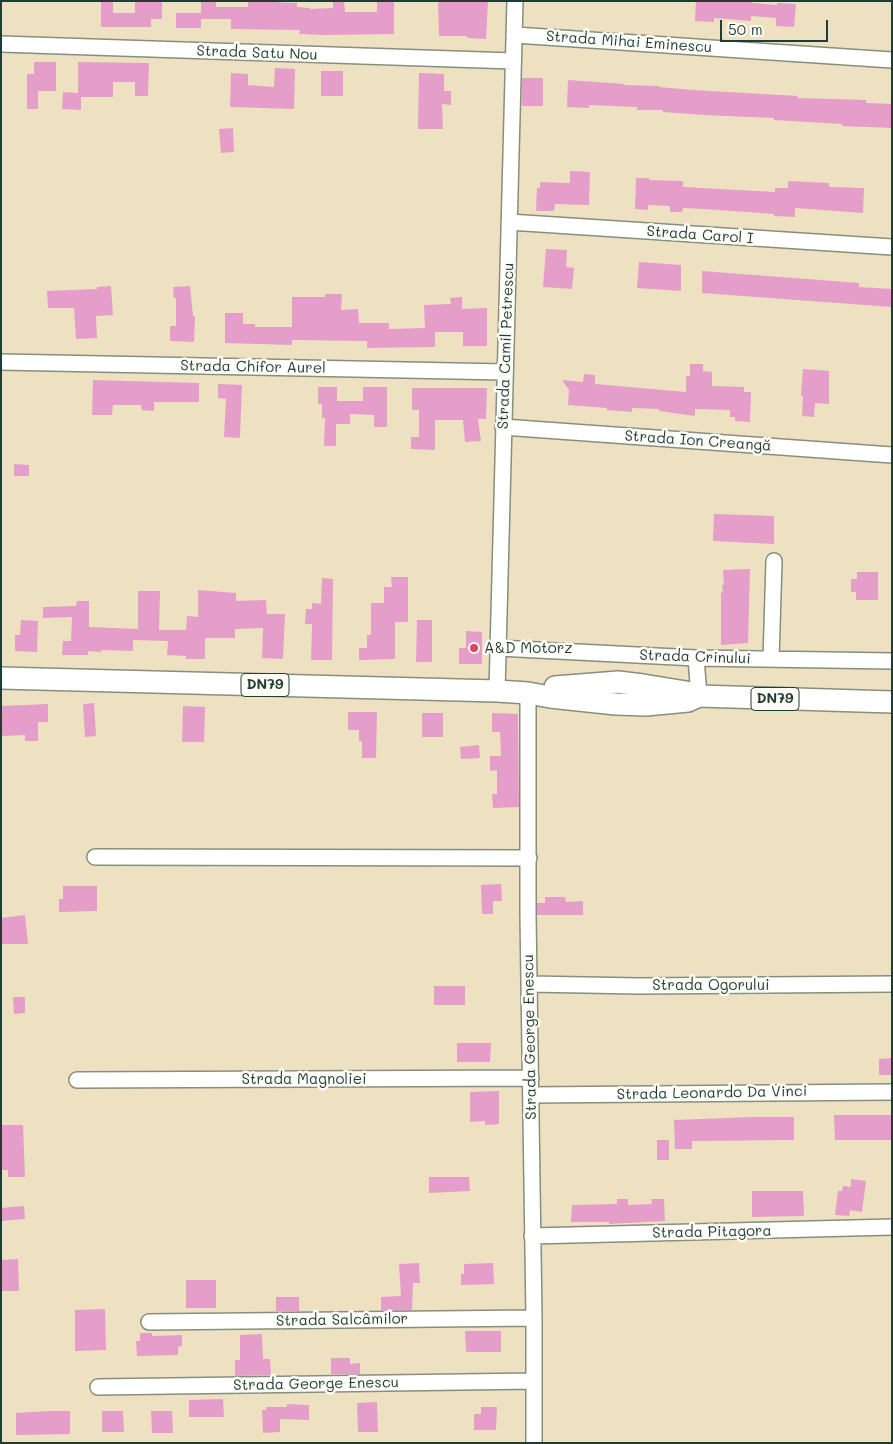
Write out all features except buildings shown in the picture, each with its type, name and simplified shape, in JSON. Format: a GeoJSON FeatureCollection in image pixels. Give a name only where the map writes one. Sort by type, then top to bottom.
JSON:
{"type":"FeatureCollection","features":[{"type":"Feature","properties":{"kind":"highway","name":"DN79"},"geometry":{"type":"LineString","coordinates":[[1,678],[497,691],[616,704],[646,705],[688,701],[699,696],[892,702]]}},
{"type":"Feature","properties":{"kind":"street","name":"Strada Camil Petrescu"},"geometry":{"type":"LineString","coordinates":[[497,691],[515,1]]}},
{"type":"Feature","properties":{"kind":"street","name":"Strada Mihai Eminescu"},"geometry":{"type":"LineString","coordinates":[[515,35],[892,60]]}},
{"type":"Feature","properties":{"kind":"street","name":"Strada Satu Nou"},"geometry":{"type":"LineString","coordinates":[[1,44],[513,61]]}},
{"type":"Feature","properties":{"kind":"street","name":"Strada Carol I"},"geometry":{"type":"LineString","coordinates":[[509,222],[892,247]]}},
{"type":"Feature","properties":{"kind":"street","name":"Strada Chifor Aurel"},"geometry":{"type":"LineString","coordinates":[[1,362],[505,372]]}},
{"type":"Feature","properties":{"kind":"street","name":"Strada Ion Creangă"},"geometry":{"type":"LineString","coordinates":[[504,426],[892,455]]}},
{"type":"Feature","properties":{"kind":"street"},"geometry":{"type":"LineString","coordinates":[[771,659],[774,561]]}},
{"type":"Feature","properties":{"kind":"street","name":"Strada Crinului"},"geometry":{"type":"LineString","coordinates":[[498,648],[696,658],[892,661]]}},
{"type":"Feature","properties":{"kind":"street"},"geometry":{"type":"LineString","coordinates":[[696,658],[699,696]]}},
{"type":"Feature","properties":{"kind":"street","name":"Strada George Enescu"},"geometry":{"type":"LineString","coordinates":[[528,693],[534,1443]]}},
{"type":"Feature","properties":{"kind":"street"},"geometry":{"type":"LineString","coordinates":[[95,857],[529,858]]}},
{"type":"Feature","properties":{"kind":"street","name":"Strada Ogorului"},"geometry":{"type":"LineString","coordinates":[[530,984],[639,986],[892,984]]}},
{"type":"Feature","properties":{"kind":"street","name":"Strada Magnoliei"},"geometry":{"type":"LineString","coordinates":[[77,1080],[531,1078]]}},
{"type":"Feature","properties":{"kind":"street","name":"Strada Leonardo Da Vinci"},"geometry":{"type":"LineString","coordinates":[[531,1095],[892,1092]]}},
{"type":"Feature","properties":{"kind":"street","name":"Strada Pitagora"},"geometry":{"type":"LineString","coordinates":[[532,1236],[892,1227]]}},
{"type":"Feature","properties":{"kind":"street","name":"Strada Salcâmilor"},"geometry":{"type":"LineString","coordinates":[[149,1322],[534,1318]]}},
{"type":"Feature","properties":{"kind":"street","name":"Strada George Enescu"},"geometry":{"type":"LineString","coordinates":[[98,1387],[534,1381]]}},
{"type":"Feature","properties":{"kind":"place","name":"A&D Motorz"},"geometry":{"type":"Point","coordinates":[474,648]}}]}
